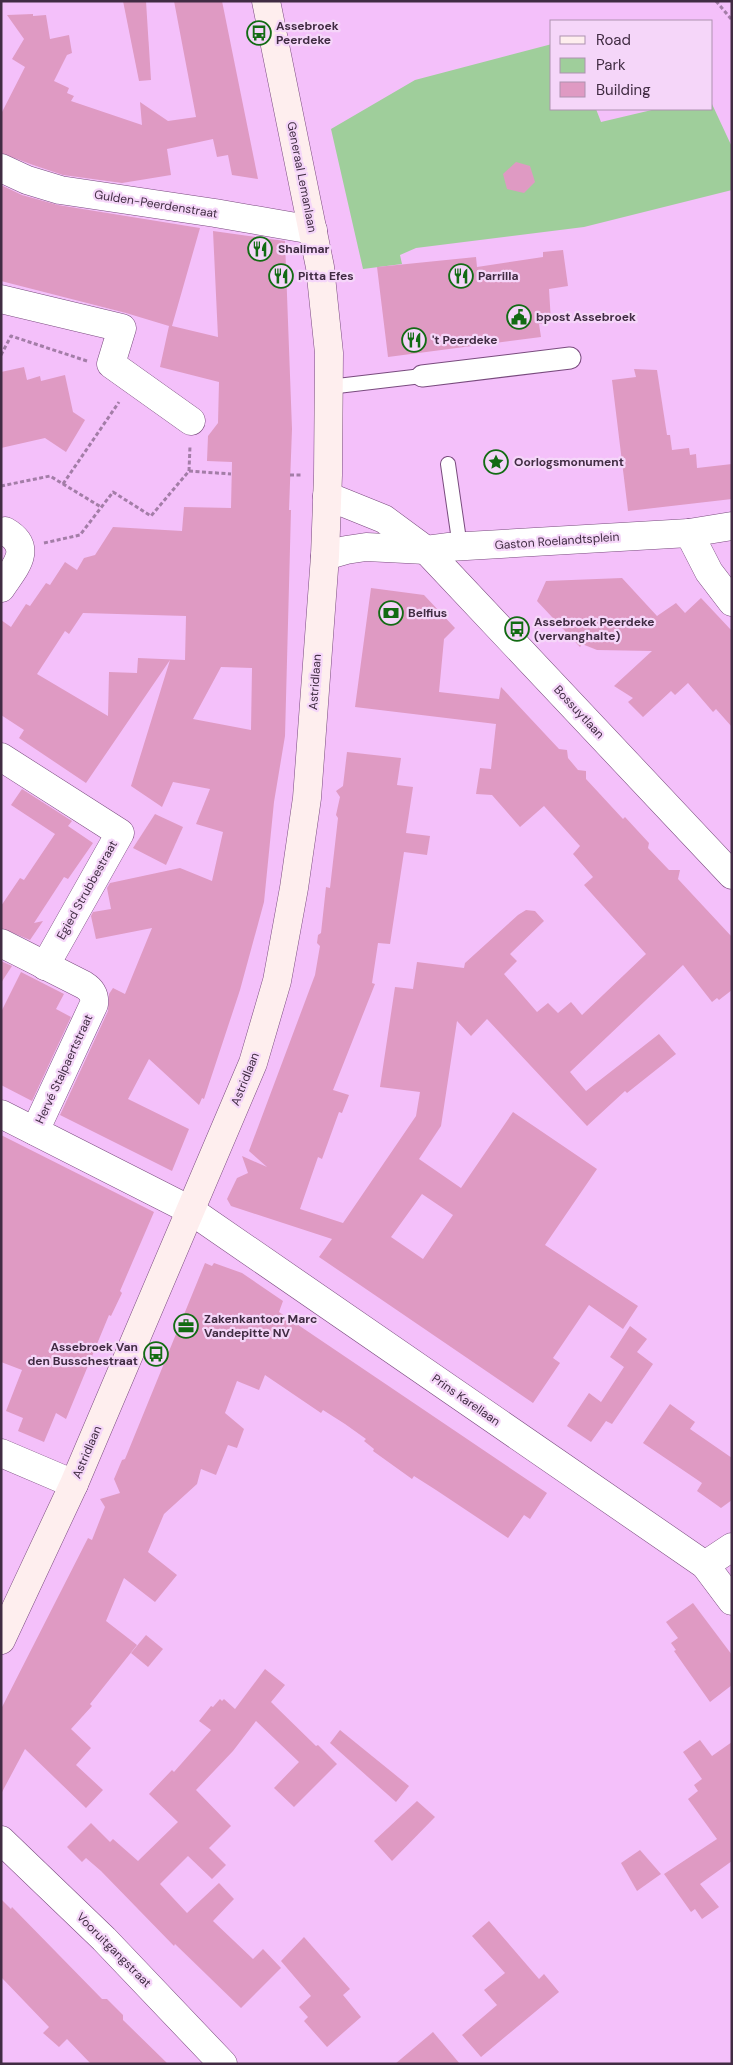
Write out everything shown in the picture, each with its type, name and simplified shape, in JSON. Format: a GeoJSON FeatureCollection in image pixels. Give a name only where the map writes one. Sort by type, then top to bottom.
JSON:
{"type":"FeatureCollection","features":[{"type":"Feature","properties":{"kind":"main road","name":"Generaal Lemanlaan"},"geometry":{"type":"LineString","coordinates":[[266,1],[320,267],[329,353],[328,485]]}},
{"type":"Feature","properties":{"kind":"main road","name":"Astridlaan"},"geometry":{"type":"LineString","coordinates":[[1,1640],[74,1484],[253,1063],[277,981],[294,888],[307,798],[325,556],[328,485]]}},
{"type":"Feature","properties":{"kind":"street","name":"Gulden-Peerdenstraat"},"geometry":{"type":"LineString","coordinates":[[1,168],[27,180],[60,190],[216,213],[313,230]]}},
{"type":"Feature","properties":{"kind":"street"},"geometry":{"type":"LineString","coordinates":[[1,299],[122,328],[111,364],[191,421]]}},
{"type":"Feature","properties":{"kind":"street"},"geometry":{"type":"LineString","coordinates":[[422,376],[570,358]]}},
{"type":"Feature","properties":{"kind":"street","name":"Bossuytlaan"},"geometry":{"type":"LineString","coordinates":[[328,485],[384,519],[426,550],[732,876]]}},
{"type":"Feature","properties":{"kind":"street","name":"Gaston Roelandtsplein"},"geometry":{"type":"LineString","coordinates":[[426,550],[689,532],[732,526]]}},
{"type":"Feature","properties":{"kind":"street"},"geometry":{"type":"LineString","coordinates":[[689,532],[709,572],[732,602]]}},
{"type":"Feature","properties":{"kind":"street"},"geometry":{"type":"LineString","coordinates":[[1,588],[20,558],[11,540]]}},
{"type":"Feature","properties":{"kind":"street"},"geometry":{"type":"LineString","coordinates":[[325,556],[366,547],[426,550]]}},
{"type":"Feature","properties":{"kind":"street","name":"Egied Strubbestraat"},"geometry":{"type":"LineString","coordinates":[[1,758],[120,833],[45,966]]}},
{"type":"Feature","properties":{"kind":"street","name":"Hervé Stalpaertstraat"},"geometry":{"type":"LineString","coordinates":[[1,944],[90,988],[95,999],[35,1131]]}},
{"type":"Feature","properties":{"kind":"street","name":"Prins Karellaan"},"geometry":{"type":"LineString","coordinates":[[1,1114],[190,1210],[705,1565],[732,1601]]}},
{"type":"Feature","properties":{"kind":"street"},"geometry":{"type":"LineString","coordinates":[[1,1453],[74,1484]]}},
{"type":"Feature","properties":{"kind":"street"},"geometry":{"type":"LineString","coordinates":[[705,1565],[732,1547]]}},
{"type":"Feature","properties":{"kind":"street","name":"Vooruitgangstraat"},"geometry":{"type":"LineString","coordinates":[[1,1840],[104,1939],[223,2064]]}},
{"type":"Feature","properties":{"kind":"lane"},"geometry":{"type":"LineString","coordinates":[[329,387],[422,376]]}},
{"type":"Feature","properties":{"kind":"lane"},"geometry":{"type":"LineString","coordinates":[[448,464],[460,547]]}},
{"type":"Feature","properties":{"kind":"path"},"geometry":{"type":"LineString","coordinates":[[716,1],[732,20]]}},
{"type":"Feature","properties":{"kind":"path"},"geometry":{"type":"LineString","coordinates":[[1,355],[11,336],[96,364]]}},
{"type":"Feature","properties":{"kind":"path"},"geometry":{"type":"LineString","coordinates":[[63,484],[134,380]]}},
{"type":"Feature","properties":{"kind":"path"},"geometry":{"type":"LineString","coordinates":[[11,540],[80,535],[113,492],[151,516],[189,471],[232,474]]}},
{"type":"Feature","properties":{"kind":"path"},"geometry":{"type":"LineString","coordinates":[[1,486],[50,476],[101,507]]}},
{"type":"Feature","properties":{"kind":"green space"},"geometry":{"type":"Polygon","coordinates":[[[550,45],[550,110],[596,110],[601,122],[652,110],[713,110],[713,106],[732,147],[732,190],[584,227],[416,248],[400,255],[402,264],[363,269],[331,129],[415,80],[550,45]]]}},
{"type":"Feature","properties":{"kind":"building"},"geometry":{"type":"Polygon","coordinates":[[[123,1],[146,1],[151,80],[139,81],[123,1]]]}},
{"type":"Feature","properties":{"kind":"building"},"geometry":{"type":"Polygon","coordinates":[[[174,1],[222,1],[258,179],[232,175],[228,155],[217,157],[213,139],[167,149],[171,175],[122,183],[63,175],[1,153],[1,114],[25,67],[12,59],[24,39],[7,15],[46,15],[50,39],[69,35],[72,53],[67,55],[54,81],[69,88],[67,93],[74,96],[71,101],[142,125],[140,102],[168,121],[196,117],[174,1]]]}},
{"type":"Feature","properties":{"kind":"building"},"geometry":{"type":"Polygon","coordinates":[[[516,162],[530,166],[535,182],[524,193],[507,189],[503,174],[516,162]]]}},
{"type":"Feature","properties":{"kind":"building"},"geometry":{"type":"Polygon","coordinates":[[[1,185],[22,195],[58,205],[200,228],[172,326],[218,337],[213,231],[285,241],[292,429],[285,736],[274,802],[264,902],[240,990],[204,1099],[202,1098],[199,1105],[149,1059],[128,1099],[189,1129],[172,1171],[60,1115],[108,1011],[109,994],[113,988],[125,994],[152,928],[96,939],[91,916],[93,912],[111,909],[107,888],[110,883],[180,868],[212,881],[223,832],[196,824],[210,789],[173,782],[162,807],[131,786],[170,660],[86,783],[19,738],[24,730],[1,715],[1,620],[11,627],[26,604],[30,606],[46,583],[50,585],[65,562],[77,570],[84,558],[95,555],[113,527],[182,531],[184,507],[231,508],[232,462],[207,461],[208,436],[218,423],[219,382],[160,367],[169,326],[1,281],[1,185]],[[83,613],[69,634],[65,631],[37,674],[108,716],[109,672],[137,673],[138,658],[185,660],[186,616],[83,613]],[[221,667],[193,719],[251,730],[252,668],[221,667]]]}},
{"type":"Feature","properties":{"kind":"building"},"geometry":{"type":"Polygon","coordinates":[[[563,250],[568,286],[549,289],[551,322],[539,324],[541,337],[388,357],[377,267],[476,257],[477,267],[543,257],[543,252],[563,250]]]}},
{"type":"Feature","properties":{"kind":"building"},"geometry":{"type":"Polygon","coordinates":[[[24,367],[27,380],[40,376],[41,381],[65,375],[73,412],[85,420],[66,452],[45,438],[1,448],[1,372],[24,367]]]}},
{"type":"Feature","properties":{"kind":"building"},"geometry":{"type":"Polygon","coordinates":[[[634,369],[657,370],[667,435],[670,435],[672,450],[689,448],[690,455],[696,454],[697,468],[732,464],[732,499],[628,511],[612,380],[636,377],[634,369]]]}},
{"type":"Feature","properties":{"kind":"building"},"geometry":{"type":"Polygon","coordinates":[[[622,578],[657,616],[676,603],[685,613],[701,598],[732,631],[732,727],[716,709],[713,712],[688,683],[675,695],[671,691],[643,717],[628,702],[633,698],[614,686],[652,651],[597,650],[582,644],[580,647],[537,601],[546,581],[622,578]]]}},
{"type":"Feature","properties":{"kind":"building"},"geometry":{"type":"Polygon","coordinates":[[[371,588],[424,595],[455,628],[444,639],[439,692],[499,699],[501,687],[559,749],[567,750],[568,758],[578,770],[586,771],[586,779],[623,819],[625,817],[649,843],[648,848],[669,870],[680,870],[678,879],[732,937],[732,990],[719,1000],[717,998],[712,1002],[683,965],[570,1072],[586,1091],[659,1034],[676,1054],[627,1093],[625,1091],[587,1126],[487,1019],[471,1036],[457,1021],[441,1126],[419,1159],[461,1188],[513,1112],[597,1169],[545,1245],[638,1306],[623,1329],[589,1305],[553,1358],[560,1363],[533,1403],[319,1257],[332,1239],[231,1206],[227,1199],[237,1178],[248,1173],[242,1156],[267,1167],[249,1151],[315,975],[320,946],[317,943],[318,935],[321,933],[326,887],[330,888],[338,818],[336,815],[340,797],[336,791],[343,786],[347,752],[401,758],[397,785],[413,787],[406,833],[430,836],[427,855],[404,852],[390,944],[378,943],[372,983],[375,984],[333,1090],[349,1095],[342,1113],[339,1112],[322,1159],[318,1157],[300,1209],[343,1223],[416,1116],[420,1092],[380,1087],[395,987],[413,989],[417,962],[464,968],[465,963],[518,915],[526,910],[535,911],[544,921],[510,954],[517,961],[504,974],[537,1012],[548,1003],[558,1013],[571,1002],[582,1015],[646,954],[584,885],[593,877],[573,854],[580,846],[544,806],[520,827],[492,795],[476,794],[480,768],[491,769],[496,724],[355,707],[371,588]],[[422,1194],[391,1237],[423,1259],[453,1215],[422,1194]]]}},
{"type":"Feature","properties":{"kind":"building"},"geometry":{"type":"Polygon","coordinates":[[[22,789],[72,821],[68,826],[93,843],[68,879],[64,877],[34,923],[43,921],[30,940],[1,928],[1,906],[20,878],[24,880],[55,834],[11,805],[22,789]]]}},
{"type":"Feature","properties":{"kind":"building"},"geometry":{"type":"Polygon","coordinates":[[[155,814],[183,827],[166,865],[133,848],[155,814]]]}},
{"type":"Feature","properties":{"kind":"building"},"geometry":{"type":"Polygon","coordinates":[[[1,961],[12,966],[1,983],[1,961]]]}},
{"type":"Feature","properties":{"kind":"building"},"geometry":{"type":"Polygon","coordinates":[[[21,972],[64,994],[56,1009],[71,1017],[32,1101],[1,1085],[1,1012],[21,972]]]}},
{"type":"Feature","properties":{"kind":"building"},"geometry":{"type":"Polygon","coordinates":[[[1,1135],[154,1212],[120,1291],[122,1293],[111,1316],[109,1315],[66,1419],[56,1413],[44,1442],[18,1431],[23,1418],[6,1411],[22,1370],[1,1362],[1,1135]]]}},
{"type":"Feature","properties":{"kind":"building"},"geometry":{"type":"Polygon","coordinates":[[[205,1263],[212,1266],[214,1263],[242,1273],[283,1301],[279,1312],[547,1493],[530,1519],[524,1515],[508,1538],[414,1476],[412,1479],[373,1451],[374,1449],[364,1441],[366,1439],[345,1424],[323,1410],[321,1413],[265,1375],[259,1390],[237,1381],[225,1413],[244,1429],[237,1448],[228,1445],[216,1475],[201,1469],[197,1484],[164,1514],[148,1552],[177,1575],[155,1602],[124,1578],[106,1621],[137,1645],[90,1704],[92,1706],[71,1729],[91,1748],[76,1765],[103,1790],[86,1808],[25,1749],[1,1794],[1,1709],[88,1538],[92,1540],[105,1507],[100,1499],[120,1493],[114,1479],[122,1460],[125,1459],[205,1263]]]}},
{"type":"Feature","properties":{"kind":"building"},"geometry":{"type":"Polygon","coordinates":[[[630,1326],[647,1339],[637,1352],[653,1364],[612,1424],[606,1421],[591,1442],[567,1426],[589,1393],[601,1402],[624,1367],[610,1357],[630,1326]]]}},
{"type":"Feature","properties":{"kind":"building"},"geometry":{"type":"Polygon","coordinates":[[[670,1404],[695,1422],[690,1429],[732,1458],[732,1500],[721,1508],[697,1491],[702,1483],[643,1443],[670,1404]]]}},
{"type":"Feature","properties":{"kind":"building"},"geometry":{"type":"Polygon","coordinates":[[[693,1603],[732,1655],[732,1685],[710,1702],[674,1651],[676,1650],[671,1643],[678,1638],[666,1622],[693,1603]]]}},
{"type":"Feature","properties":{"kind":"building"},"geometry":{"type":"Polygon","coordinates":[[[146,1635],[163,1649],[148,1667],[131,1653],[146,1635]]]}},
{"type":"Feature","properties":{"kind":"building"},"geometry":{"type":"Polygon","coordinates":[[[265,1669],[285,1685],[271,1702],[337,1764],[294,1807],[274,1788],[299,1762],[256,1721],[233,1751],[196,1790],[231,1826],[209,1848],[226,1865],[212,1879],[188,1856],[160,1884],[187,1913],[219,1883],[234,1899],[213,1921],[253,1959],[263,1949],[281,1968],[241,2008],[175,1944],[174,1946],[101,1871],[86,1858],[82,1862],[67,1847],[91,1823],[110,1842],[113,1839],[138,1861],[178,1822],[149,1794],[172,1770],[174,1772],[211,1730],[199,1721],[211,1706],[213,1707],[220,1699],[222,1701],[224,1699],[235,1709],[265,1669]]]}},
{"type":"Feature","properties":{"kind":"building"},"geometry":{"type":"Polygon","coordinates":[[[340,1730],[409,1786],[396,1802],[330,1743],[340,1730]]]}},
{"type":"Feature","properties":{"kind":"building"},"geometry":{"type":"Polygon","coordinates":[[[700,1740],[712,1756],[732,1742],[732,1861],[700,1884],[719,1907],[702,1919],[695,1909],[691,1912],[664,1874],[717,1839],[688,1799],[698,1791],[694,1785],[702,1779],[683,1752],[700,1740]]]}},
{"type":"Feature","properties":{"kind":"building"},"geometry":{"type":"Polygon","coordinates":[[[417,1801],[435,1817],[392,1861],[374,1841],[417,1801]]]}},
{"type":"Feature","properties":{"kind":"building"},"geometry":{"type":"Polygon","coordinates":[[[640,1850],[661,1874],[637,1891],[621,1863],[640,1850]]]}},
{"type":"Feature","properties":{"kind":"building"},"geometry":{"type":"Polygon","coordinates":[[[1,1899],[11,1909],[12,1907],[102,1999],[107,1999],[123,2015],[123,2020],[168,2064],[91,2064],[67,2039],[59,2047],[43,2033],[49,2027],[1,1977],[1,1899]]]}},
{"type":"Feature","properties":{"kind":"building"},"geometry":{"type":"Polygon","coordinates":[[[489,1921],[539,1979],[544,1974],[559,1992],[481,2057],[462,2035],[497,2005],[484,1990],[505,1973],[472,1936],[489,1921]]]}},
{"type":"Feature","properties":{"kind":"building"},"geometry":{"type":"Polygon","coordinates":[[[304,1937],[350,1989],[343,1995],[361,2017],[327,2047],[304,2021],[308,2017],[299,2007],[311,1996],[281,1961],[304,1937]]]}},
{"type":"Feature","properties":{"kind":"building"},"geometry":{"type":"Polygon","coordinates":[[[433,2032],[460,2064],[395,2064],[433,2032]]]}},
{"type":"Feature","properties":{"kind":"place","name":"Assebroek Peerdeke"},"geometry":{"type":"Point","coordinates":[259,33]}},
{"type":"Feature","properties":{"kind":"place","name":"Shalimar"},"geometry":{"type":"Point","coordinates":[260,249]}},
{"type":"Feature","properties":{"kind":"place","name":"Pitta Efes"},"geometry":{"type":"Point","coordinates":[281,276]}},
{"type":"Feature","properties":{"kind":"place","name":"Parrilla"},"geometry":{"type":"Point","coordinates":[461,276]}},
{"type":"Feature","properties":{"kind":"place","name":"bpost Assebroek"},"geometry":{"type":"Point","coordinates":[519,317]}},
{"type":"Feature","properties":{"kind":"place","name":"'t Peerdeke"},"geometry":{"type":"Point","coordinates":[414,340]}},
{"type":"Feature","properties":{"kind":"place","name":"Oorlogsmonument"},"geometry":{"type":"Point","coordinates":[496,462]}},
{"type":"Feature","properties":{"kind":"place","name":"Belfius"},"geometry":{"type":"Point","coordinates":[391,613]}},
{"type":"Feature","properties":{"kind":"place","name":"Assebroek Peerdeke (vervanghalte)"},"geometry":{"type":"Point","coordinates":[517,629]}},
{"type":"Feature","properties":{"kind":"place","name":"Zakenkantoor Marc Vandepitte NV"},"geometry":{"type":"Point","coordinates":[186,1326]}},
{"type":"Feature","properties":{"kind":"place","name":"Assebroek Van den Busschestraat"},"geometry":{"type":"Point","coordinates":[156,1354]}}]}
